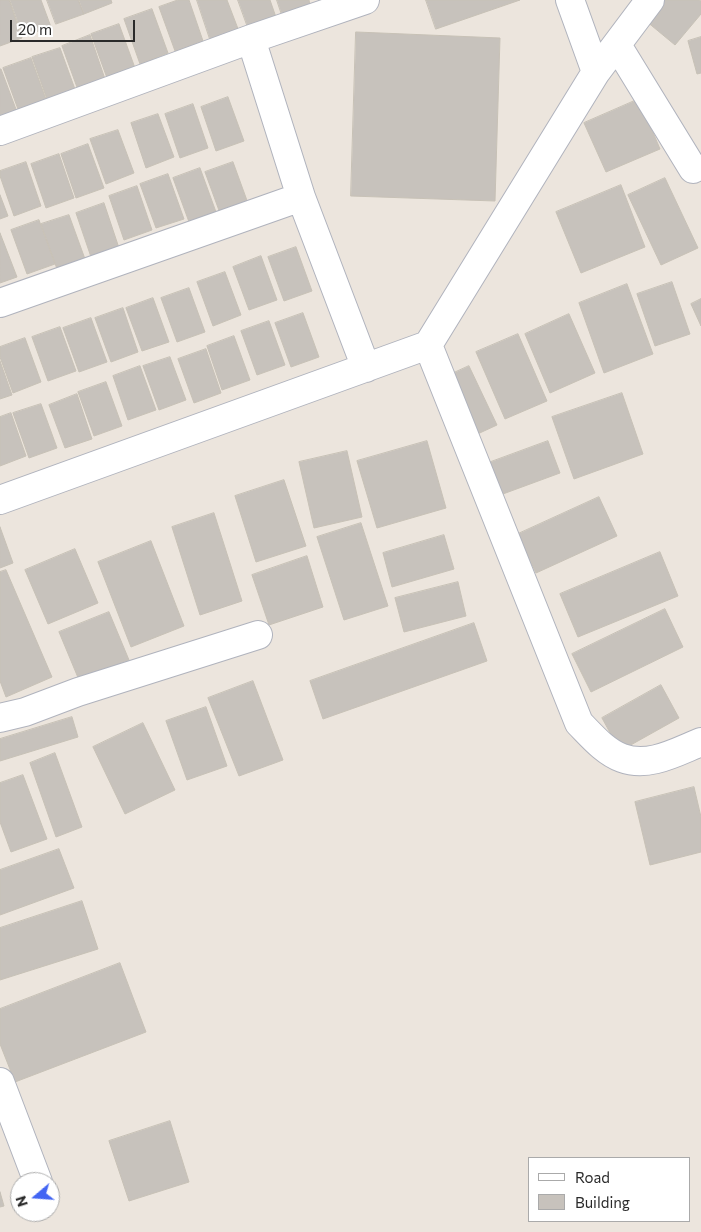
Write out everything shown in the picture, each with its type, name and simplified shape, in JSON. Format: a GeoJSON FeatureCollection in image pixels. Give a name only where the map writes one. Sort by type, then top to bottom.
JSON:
{"type":"FeatureCollection","features":[{"type":"Feature","properties":{"kind":"street"},"geometry":{"type":"LineString","coordinates":[[0,131],[251,39],[365,0]]}},
{"type":"Feature","properties":{"kind":"street"},"geometry":{"type":"LineString","coordinates":[[570,0],[596,72]]}},
{"type":"Feature","properties":{"kind":"street"},"geometry":{"type":"LineString","coordinates":[[0,500],[428,345],[596,72],[650,0]]}},
{"type":"Feature","properties":{"kind":"street"},"geometry":{"type":"LineString","coordinates":[[251,39],[301,197],[366,368]]}},
{"type":"Feature","properties":{"kind":"street"},"geometry":{"type":"LineString","coordinates":[[617,45],[693,169]]}},
{"type":"Feature","properties":{"kind":"street"},"geometry":{"type":"LineString","coordinates":[[0,303],[301,197]]}},
{"type":"Feature","properties":{"kind":"street"},"geometry":{"type":"LineString","coordinates":[[428,345],[579,723],[620,758],[641,762],[662,758],[701,742]]}},
{"type":"Feature","properties":{"kind":"street"},"geometry":{"type":"LineString","coordinates":[[0,718],[25,712],[78,692],[258,635]]}},
{"type":"Feature","properties":{"kind":"street"},"geometry":{"type":"LineString","coordinates":[[0,1082],[34,1172]]}},
{"type":"Feature","properties":{"kind":"building"},"geometry":{"type":"Polygon","coordinates":[[[0,0],[9,0],[22,38],[0,46],[0,0]]]}},
{"type":"Feature","properties":{"kind":"building"},"geometry":{"type":"Polygon","coordinates":[[[10,0],[41,0],[51,27],[23,36],[10,0]]]}},
{"type":"Feature","properties":{"kind":"building"},"geometry":{"type":"Polygon","coordinates":[[[47,0],[78,0],[84,14],[56,24],[47,0]]]}},
{"type":"Feature","properties":{"kind":"building"},"geometry":{"type":"Polygon","coordinates":[[[79,0],[111,0],[112,3],[84,14],[79,0]]]}},
{"type":"Feature","properties":{"kind":"building"},"geometry":{"type":"Polygon","coordinates":[[[178,0],[189,0],[203,41],[175,51],[159,7],[178,0]]]}},
{"type":"Feature","properties":{"kind":"building"},"geometry":{"type":"Polygon","coordinates":[[[197,0],[227,0],[240,34],[212,45],[197,0]]]}},
{"type":"Feature","properties":{"kind":"building"},"geometry":{"type":"Polygon","coordinates":[[[238,0],[270,0],[278,23],[250,33],[238,0]]]}},
{"type":"Feature","properties":{"kind":"building"},"geometry":{"type":"Polygon","coordinates":[[[277,0],[309,0],[310,5],[282,15],[277,0]]]}},
{"type":"Feature","properties":{"kind":"building"},"geometry":{"type":"Polygon","coordinates":[[[426,0],[520,0],[436,29],[426,0]]]}},
{"type":"Feature","properties":{"kind":"building"},"geometry":{"type":"Polygon","coordinates":[[[664,0],[701,1],[701,14],[675,45],[646,21],[664,0]]]}},
{"type":"Feature","properties":{"kind":"building"},"geometry":{"type":"Polygon","coordinates":[[[152,9],[168,53],[140,64],[124,19],[152,9]]]}},
{"type":"Feature","properties":{"kind":"building"},"geometry":{"type":"Polygon","coordinates":[[[119,24],[135,68],[107,78],[91,34],[119,24]]]}},
{"type":"Feature","properties":{"kind":"building"},"geometry":{"type":"Polygon","coordinates":[[[356,32],[500,38],[495,201],[351,196],[356,32]]]}},
{"type":"Feature","properties":{"kind":"building"},"geometry":{"type":"Polygon","coordinates":[[[90,35],[105,79],[78,90],[62,46],[90,35]]]}},
{"type":"Feature","properties":{"kind":"building"},"geometry":{"type":"Polygon","coordinates":[[[701,37],[701,73],[697,74],[688,41],[701,37]]]}},
{"type":"Feature","properties":{"kind":"building"},"geometry":{"type":"Polygon","coordinates":[[[60,48],[76,92],[48,102],[32,57],[60,48]]]}},
{"type":"Feature","properties":{"kind":"building"},"geometry":{"type":"Polygon","coordinates":[[[31,58],[47,102],[19,112],[3,68],[31,58]]]}},
{"type":"Feature","properties":{"kind":"building"},"geometry":{"type":"Polygon","coordinates":[[[0,69],[17,112],[0,119],[0,69]]]}},
{"type":"Feature","properties":{"kind":"building"},"geometry":{"type":"Polygon","coordinates":[[[228,97],[244,141],[216,151],[201,107],[228,97]]]}},
{"type":"Feature","properties":{"kind":"building"},"geometry":{"type":"Polygon","coordinates":[[[639,99],[660,149],[606,172],[584,123],[639,99]]]}},
{"type":"Feature","properties":{"kind":"building"},"geometry":{"type":"Polygon","coordinates":[[[193,104],[208,148],[180,158],[165,114],[193,104]]]}},
{"type":"Feature","properties":{"kind":"building"},"geometry":{"type":"Polygon","coordinates":[[[158,114],[174,157],[146,168],[131,123],[158,114]]]}},
{"type":"Feature","properties":{"kind":"building"},"geometry":{"type":"Polygon","coordinates":[[[118,130],[134,173],[106,184],[90,139],[118,130]]]}},
{"type":"Feature","properties":{"kind":"building"},"geometry":{"type":"Polygon","coordinates":[[[88,144],[104,188],[76,198],[61,154],[88,144]]]}},
{"type":"Feature","properties":{"kind":"building"},"geometry":{"type":"Polygon","coordinates":[[[59,154],[74,198],[46,208],[31,164],[59,154]]]}},
{"type":"Feature","properties":{"kind":"building"},"geometry":{"type":"Polygon","coordinates":[[[26,162],[41,206],[14,216],[0,171],[26,162]]]}},
{"type":"Feature","properties":{"kind":"building"},"geometry":{"type":"Polygon","coordinates":[[[233,162],[249,206],[221,216],[205,172],[233,162]]]}},
{"type":"Feature","properties":{"kind":"building"},"geometry":{"type":"Polygon","coordinates":[[[200,168],[216,212],[189,222],[173,178],[200,168]]]}},
{"type":"Feature","properties":{"kind":"building"},"geometry":{"type":"Polygon","coordinates":[[[168,174],[184,219],[156,228],[140,184],[168,174]]]}},
{"type":"Feature","properties":{"kind":"building"},"geometry":{"type":"Polygon","coordinates":[[[665,178],[698,248],[661,265],[628,195],[665,178]]]}},
{"type":"Feature","properties":{"kind":"building"},"geometry":{"type":"Polygon","coordinates":[[[621,185],[645,247],[581,273],[556,212],[621,185]]]}},
{"type":"Feature","properties":{"kind":"building"},"geometry":{"type":"Polygon","coordinates":[[[137,186],[152,230],[124,240],[109,196],[137,186]]]}},
{"type":"Feature","properties":{"kind":"building"},"geometry":{"type":"Polygon","coordinates":[[[0,195],[8,216],[0,219],[0,195]]]}},
{"type":"Feature","properties":{"kind":"building"},"geometry":{"type":"Polygon","coordinates":[[[104,203],[119,248],[91,257],[76,213],[104,203]]]}},
{"type":"Feature","properties":{"kind":"building"},"geometry":{"type":"Polygon","coordinates":[[[69,215],[85,259],[57,269],[41,224],[69,215]]]}},
{"type":"Feature","properties":{"kind":"building"},"geometry":{"type":"Polygon","coordinates":[[[39,220],[55,264],[27,274],[11,230],[39,220]]]}},
{"type":"Feature","properties":{"kind":"building"},"geometry":{"type":"Polygon","coordinates":[[[0,233],[17,277],[0,283],[0,233]]]}},
{"type":"Feature","properties":{"kind":"building"},"geometry":{"type":"Polygon","coordinates":[[[296,247],[312,291],[284,301],[268,257],[296,247]]]}},
{"type":"Feature","properties":{"kind":"building"},"geometry":{"type":"Polygon","coordinates":[[[261,256],[277,300],[249,310],[233,267],[261,256]]]}},
{"type":"Feature","properties":{"kind":"building"},"geometry":{"type":"Polygon","coordinates":[[[225,272],[241,315],[213,326],[197,282],[225,272]]]}},
{"type":"Feature","properties":{"kind":"building"},"geometry":{"type":"Polygon","coordinates":[[[672,282],[690,334],[655,346],[637,294],[672,282]]]}},
{"type":"Feature","properties":{"kind":"building"},"geometry":{"type":"Polygon","coordinates":[[[627,284],[653,354],[604,373],[579,303],[627,284]]]}},
{"type":"Feature","properties":{"kind":"building"},"geometry":{"type":"Polygon","coordinates":[[[189,288],[205,332],[177,342],[161,298],[189,288]]]}},
{"type":"Feature","properties":{"kind":"building"},"geometry":{"type":"Polygon","coordinates":[[[153,298],[169,342],[142,351],[126,308],[153,298]]]}},
{"type":"Feature","properties":{"kind":"building"},"geometry":{"type":"Polygon","coordinates":[[[701,299],[701,326],[691,304],[701,299]]]}},
{"type":"Feature","properties":{"kind":"building"},"geometry":{"type":"Polygon","coordinates":[[[123,308],[138,352],[111,362],[95,318],[123,308]]]}},
{"type":"Feature","properties":{"kind":"building"},"geometry":{"type":"Polygon","coordinates":[[[303,313],[319,357],[291,367],[275,323],[303,313]]]}},
{"type":"Feature","properties":{"kind":"building"},"geometry":{"type":"Polygon","coordinates":[[[569,314],[595,373],[550,393],[525,334],[569,314]]]}},
{"type":"Feature","properties":{"kind":"building"},"geometry":{"type":"Polygon","coordinates":[[[91,318],[107,362],[79,372],[63,328],[91,318]]]}},
{"type":"Feature","properties":{"kind":"building"},"geometry":{"type":"Polygon","coordinates":[[[269,321],[285,365],[257,375],[241,331],[269,321]]]}},
{"type":"Feature","properties":{"kind":"building"},"geometry":{"type":"Polygon","coordinates":[[[60,327],[76,371],[48,381],[32,337],[60,327]]]}},
{"type":"Feature","properties":{"kind":"building"},"geometry":{"type":"Polygon","coordinates":[[[518,334],[547,401],[505,419],[476,352],[518,334]]]}},
{"type":"Feature","properties":{"kind":"building"},"geometry":{"type":"Polygon","coordinates":[[[234,336],[250,380],[222,390],[207,346],[234,336]]]}},
{"type":"Feature","properties":{"kind":"building"},"geometry":{"type":"Polygon","coordinates":[[[25,338],[41,382],[13,393],[0,357],[0,347],[25,338]]]}},
{"type":"Feature","properties":{"kind":"building"},"geometry":{"type":"Polygon","coordinates":[[[206,349],[221,393],[194,403],[178,359],[206,349]]]}},
{"type":"Feature","properties":{"kind":"building"},"geometry":{"type":"Polygon","coordinates":[[[170,357],[186,400],[159,410],[143,366],[170,357]]]}},
{"type":"Feature","properties":{"kind":"building"},"geometry":{"type":"Polygon","coordinates":[[[0,361],[12,395],[0,399],[0,361]]]}},
{"type":"Feature","properties":{"kind":"building"},"geometry":{"type":"Polygon","coordinates":[[[140,366],[156,410],[128,420],[113,376],[140,366]]]}},
{"type":"Feature","properties":{"kind":"building"},"geometry":{"type":"Polygon","coordinates":[[[469,366],[497,425],[471,437],[443,378],[469,366]]]}},
{"type":"Feature","properties":{"kind":"building"},"geometry":{"type":"Polygon","coordinates":[[[106,382],[122,426],[94,436],[78,392],[106,382]]]}},
{"type":"Feature","properties":{"kind":"building"},"geometry":{"type":"Polygon","coordinates":[[[622,393],[643,454],[574,479],[552,417],[622,393]]]}},
{"type":"Feature","properties":{"kind":"building"},"geometry":{"type":"Polygon","coordinates":[[[77,394],[92,439],[65,448],[49,405],[77,394]]]}},
{"type":"Feature","properties":{"kind":"building"},"geometry":{"type":"Polygon","coordinates":[[[41,404],[57,448],[29,458],[13,413],[41,404]]]}},
{"type":"Feature","properties":{"kind":"building"},"geometry":{"type":"Polygon","coordinates":[[[11,413],[26,456],[0,466],[0,417],[11,413]]]}},
{"type":"Feature","properties":{"kind":"building"},"geometry":{"type":"Polygon","coordinates":[[[427,441],[446,508],[377,528],[357,461],[427,441]]]}},
{"type":"Feature","properties":{"kind":"building"},"geometry":{"type":"Polygon","coordinates":[[[548,441],[560,473],[492,498],[480,466],[548,441]]]}},
{"type":"Feature","properties":{"kind":"building"},"geometry":{"type":"Polygon","coordinates":[[[347,451],[362,517],[314,528],[299,462],[347,451]]]}},
{"type":"Feature","properties":{"kind":"building"},"geometry":{"type":"Polygon","coordinates":[[[284,480],[306,546],[256,562],[235,496],[284,480]]]}},
{"type":"Feature","properties":{"kind":"building"},"geometry":{"type":"Polygon","coordinates":[[[599,497],[617,536],[536,573],[518,534],[599,497]]]}},
{"type":"Feature","properties":{"kind":"building"},"geometry":{"type":"Polygon","coordinates":[[[214,513],[242,601],[200,615],[172,527],[214,513]]]}},
{"type":"Feature","properties":{"kind":"building"},"geometry":{"type":"Polygon","coordinates":[[[361,523],[388,606],[344,620],[317,537],[361,523]]]}},
{"type":"Feature","properties":{"kind":"building"},"geometry":{"type":"Polygon","coordinates":[[[0,527],[13,563],[0,568],[0,527]]]}},
{"type":"Feature","properties":{"kind":"building"},"geometry":{"type":"Polygon","coordinates":[[[444,535],[454,569],[392,587],[383,553],[444,535]]]}},
{"type":"Feature","properties":{"kind":"building"},"geometry":{"type":"Polygon","coordinates":[[[151,541],[184,626],[131,647],[98,562],[151,541]]]}},
{"type":"Feature","properties":{"kind":"building"},"geometry":{"type":"Polygon","coordinates":[[[75,549],[98,603],[48,624],[25,570],[75,549]]]}},
{"type":"Feature","properties":{"kind":"building"},"geometry":{"type":"Polygon","coordinates":[[[660,552],[678,596],[578,637],[560,594],[660,552]]]}},
{"type":"Feature","properties":{"kind":"building"},"geometry":{"type":"Polygon","coordinates":[[[307,556],[323,607],[269,625],[252,575],[307,556]]]}},
{"type":"Feature","properties":{"kind":"building"},"geometry":{"type":"Polygon","coordinates":[[[6,570],[52,677],[6,697],[0,681],[0,572],[6,570]]]}},
{"type":"Feature","properties":{"kind":"building"},"geometry":{"type":"Polygon","coordinates":[[[458,582],[466,616],[404,632],[395,598],[458,582]]]}},
{"type":"Feature","properties":{"kind":"building"},"geometry":{"type":"Polygon","coordinates":[[[665,609],[683,647],[591,692],[572,654],[665,609]]]}},
{"type":"Feature","properties":{"kind":"building"},"geometry":{"type":"Polygon","coordinates":[[[109,612],[129,660],[79,680],[59,632],[109,612]]]}},
{"type":"Feature","properties":{"kind":"building"},"geometry":{"type":"Polygon","coordinates":[[[474,623],[487,661],[323,719],[310,681],[474,623]]]}},
{"type":"Feature","properties":{"kind":"building"},"geometry":{"type":"Polygon","coordinates":[[[253,681],[283,760],[239,776],[208,698],[253,681]]]}},
{"type":"Feature","properties":{"kind":"building"},"geometry":{"type":"Polygon","coordinates":[[[661,685],[679,718],[620,751],[602,718],[661,685]]]}},
{"type":"Feature","properties":{"kind":"building"},"geometry":{"type":"Polygon","coordinates":[[[206,707],[227,766],[187,780],[166,721],[206,707]]]}},
{"type":"Feature","properties":{"kind":"building"},"geometry":{"type":"Polygon","coordinates":[[[72,717],[78,737],[0,761],[0,739],[72,717]]]}},
{"type":"Feature","properties":{"kind":"building"},"geometry":{"type":"Polygon","coordinates":[[[143,723],[175,790],[125,814],[93,747],[143,723]]]}},
{"type":"Feature","properties":{"kind":"building"},"geometry":{"type":"Polygon","coordinates":[[[55,753],[82,827],[56,837],[30,763],[55,753]]]}},
{"type":"Feature","properties":{"kind":"building"},"geometry":{"type":"Polygon","coordinates":[[[23,775],[47,839],[11,852],[0,822],[0,783],[23,775]]]}},
{"type":"Feature","properties":{"kind":"building"},"geometry":{"type":"Polygon","coordinates":[[[694,787],[701,817],[701,852],[650,865],[635,802],[694,787]]]}},
{"type":"Feature","properties":{"kind":"building"},"geometry":{"type":"Polygon","coordinates":[[[59,849],[74,888],[0,915],[0,870],[59,849]]]}},
{"type":"Feature","properties":{"kind":"building"},"geometry":{"type":"Polygon","coordinates":[[[82,901],[98,949],[0,980],[0,928],[82,901]]]}},
{"type":"Feature","properties":{"kind":"building"},"geometry":{"type":"Polygon","coordinates":[[[120,963],[146,1032],[15,1082],[0,1044],[0,1009],[120,963]]]}},
{"type":"Feature","properties":{"kind":"building"},"geometry":{"type":"Polygon","coordinates":[[[170,1121],[189,1182],[129,1201],[109,1141],[170,1121]]]}},
{"type":"Feature","properties":{"kind":"building"},"geometry":{"type":"Polygon","coordinates":[[[0,1192],[4,1206],[0,1207],[0,1192]]]}}]}
